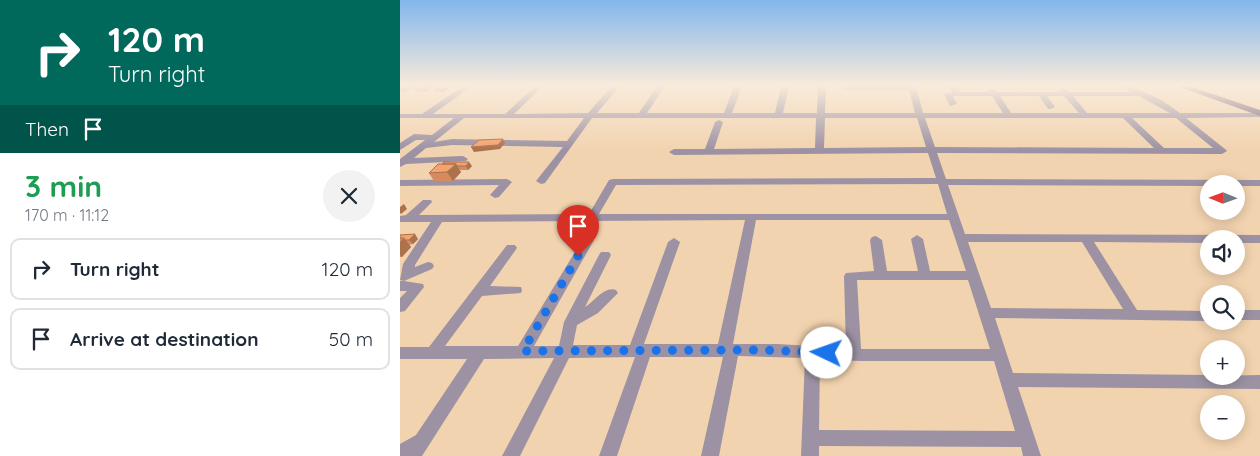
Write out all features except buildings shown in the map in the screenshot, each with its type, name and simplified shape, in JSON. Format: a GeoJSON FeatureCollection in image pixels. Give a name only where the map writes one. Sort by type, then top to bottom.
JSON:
{"type":"FeatureCollection","features":[{"type":"Feature","properties":{"kind":"main road"},"geometry":{"type":"LineString","coordinates":[[1243,107],[1260,113]]}},
{"type":"Feature","properties":{"kind":"main road"},"geometry":{"type":"LineString","coordinates":[[1245,107],[1260,113]]}},
{"type":"Feature","properties":{"kind":"street"},"geometry":{"type":"LineString","coordinates":[[424,116],[437,107]]}},
{"type":"Feature","properties":{"kind":"street"},"geometry":{"type":"LineString","coordinates":[[507,116],[516,107]]}},
{"type":"Feature","properties":{"kind":"street"},"geometry":{"type":"LineString","coordinates":[[541,181],[598,107]]}},
{"type":"Feature","properties":{"kind":"street"},"geometry":{"type":"LineString","coordinates":[[641,116],[647,107]]}},
{"type":"Feature","properties":{"kind":"street"},"geometry":{"type":"LineString","coordinates":[[708,152],[728,107]]}},
{"type":"Feature","properties":{"kind":"street"},"geometry":{"type":"LineString","coordinates":[[778,116],[780,107]]}},
{"type":"Feature","properties":{"kind":"street"},"geometry":{"type":"LineString","coordinates":[[819,150],[821,107]]}},
{"type":"Feature","properties":{"kind":"street"},"geometry":{"type":"LineString","coordinates":[[918,107],[1032,456]]}},
{"type":"Feature","properties":{"kind":"street"},"geometry":{"type":"LineString","coordinates":[[1004,107],[1009,116]]}},
{"type":"Feature","properties":{"kind":"street"},"geometry":{"type":"LineString","coordinates":[[1078,107],[1085,115]]}},
{"type":"Feature","properties":{"kind":"street"},"geometry":{"type":"LineString","coordinates":[[674,152],[819,150],[1222,151],[1169,107]]}},
{"type":"Feature","properties":{"kind":"street"},"geometry":{"type":"LineString","coordinates":[[400,116],[641,116],[723,119],[778,116],[1260,113]]}},
{"type":"Feature","properties":{"kind":"street"},"geometry":{"type":"LineString","coordinates":[[1125,115],[1161,150]]}},
{"type":"Feature","properties":{"kind":"street"},"geometry":{"type":"LineString","coordinates":[[402,162],[462,116]]}},
{"type":"Feature","properties":{"kind":"street"},"geometry":{"type":"LineString","coordinates":[[400,137],[433,138]]}},
{"type":"Feature","properties":{"kind":"street"},"geometry":{"type":"LineString","coordinates":[[400,147],[414,138]]}},
{"type":"Feature","properties":{"kind":"street"},"geometry":{"type":"LineString","coordinates":[[422,146],[452,142],[570,144]]}},
{"type":"Feature","properties":{"kind":"street"},"geometry":{"type":"LineString","coordinates":[[402,162],[463,159]]}},
{"type":"Feature","properties":{"kind":"street"},"geometry":{"type":"LineString","coordinates":[[592,218],[613,182],[943,181],[1260,183]]}},
{"type":"Feature","properties":{"kind":"street"},"geometry":{"type":"LineString","coordinates":[[400,183],[507,182],[495,195]]}},
{"type":"Feature","properties":{"kind":"street"},"geometry":{"type":"LineString","coordinates":[[404,219],[427,202]]}},
{"type":"Feature","properties":{"kind":"street"},"geometry":{"type":"LineString","coordinates":[[710,456],[751,216]]}},
{"type":"Feature","properties":{"kind":"street"},"geometry":{"type":"LineString","coordinates":[[404,219],[954,216]]}},
{"type":"Feature","properties":{"kind":"street"},"geometry":{"type":"LineString","coordinates":[[403,280],[409,264],[405,261],[422,246],[438,219]]}},
{"type":"Feature","properties":{"kind":"street"},"geometry":{"type":"LineString","coordinates":[[962,238],[1260,239]]}},
{"type":"Feature","properties":{"kind":"street"},"geometry":{"type":"LineString","coordinates":[[1085,238],[1133,315]]}},
{"type":"Feature","properties":{"kind":"street"},"geometry":{"type":"LineString","coordinates":[[917,239],[925,275]]}},
{"type":"Feature","properties":{"kind":"street"},"geometry":{"type":"LineString","coordinates":[[523,351],[588,240]]}},
{"type":"Feature","properties":{"kind":"street"},"geometry":{"type":"LineString","coordinates":[[876,240],[881,276]]}},
{"type":"Feature","properties":{"kind":"street"},"geometry":{"type":"LineString","coordinates":[[608,456],[674,242]]}},
{"type":"Feature","properties":{"kind":"street"},"geometry":{"type":"LineString","coordinates":[[433,352],[511,248]]}},
{"type":"Feature","properties":{"kind":"street"},"geometry":{"type":"LineString","coordinates":[[511,456],[565,351],[571,322],[605,255]]}},
{"type":"Feature","properties":{"kind":"street"},"geometry":{"type":"LineString","coordinates":[[403,280],[428,266]]}},
{"type":"Feature","properties":{"kind":"street"},"geometry":{"type":"LineString","coordinates":[[854,354],[850,276],[974,276]]}},
{"type":"Feature","properties":{"kind":"street"},"geometry":{"type":"LineString","coordinates":[[400,307],[418,287],[403,280]]}},
{"type":"Feature","properties":{"kind":"street"},"geometry":{"type":"LineString","coordinates":[[479,291],[516,290]]}},
{"type":"Feature","properties":{"kind":"street"},"geometry":{"type":"LineString","coordinates":[[571,322],[593,309],[611,293]]}},
{"type":"Feature","properties":{"kind":"street"},"geometry":{"type":"LineString","coordinates":[[986,313],[1200,316]]}},
{"type":"Feature","properties":{"kind":"street"},"geometry":{"type":"LineString","coordinates":[[1245,315],[1260,315]]}},
{"type":"Feature","properties":{"kind":"street"},"geometry":{"type":"LineString","coordinates":[[400,352],[728,350],[854,354],[1000,355]]}},
{"type":"Feature","properties":{"kind":"street"},"geometry":{"type":"LineString","coordinates":[[412,456],[480,352]]}},
{"type":"Feature","properties":{"kind":"street"},"geometry":{"type":"LineString","coordinates":[[810,456],[813,352]]}},
{"type":"Feature","properties":{"kind":"street"},"geometry":{"type":"LineString","coordinates":[[1008,380],[1260,382]]}},
{"type":"Feature","properties":{"kind":"street"},"geometry":{"type":"LineString","coordinates":[[400,454],[423,438]]}},
{"type":"Feature","properties":{"kind":"street"},"geometry":{"type":"LineString","coordinates":[[810,438],[1027,439]]}},
{"type":"Feature","properties":{"kind":"route"},"geometry":{"type":"LineString","coordinates":[[578,256],[523,351],[777,350],[827,353]]}}]}
